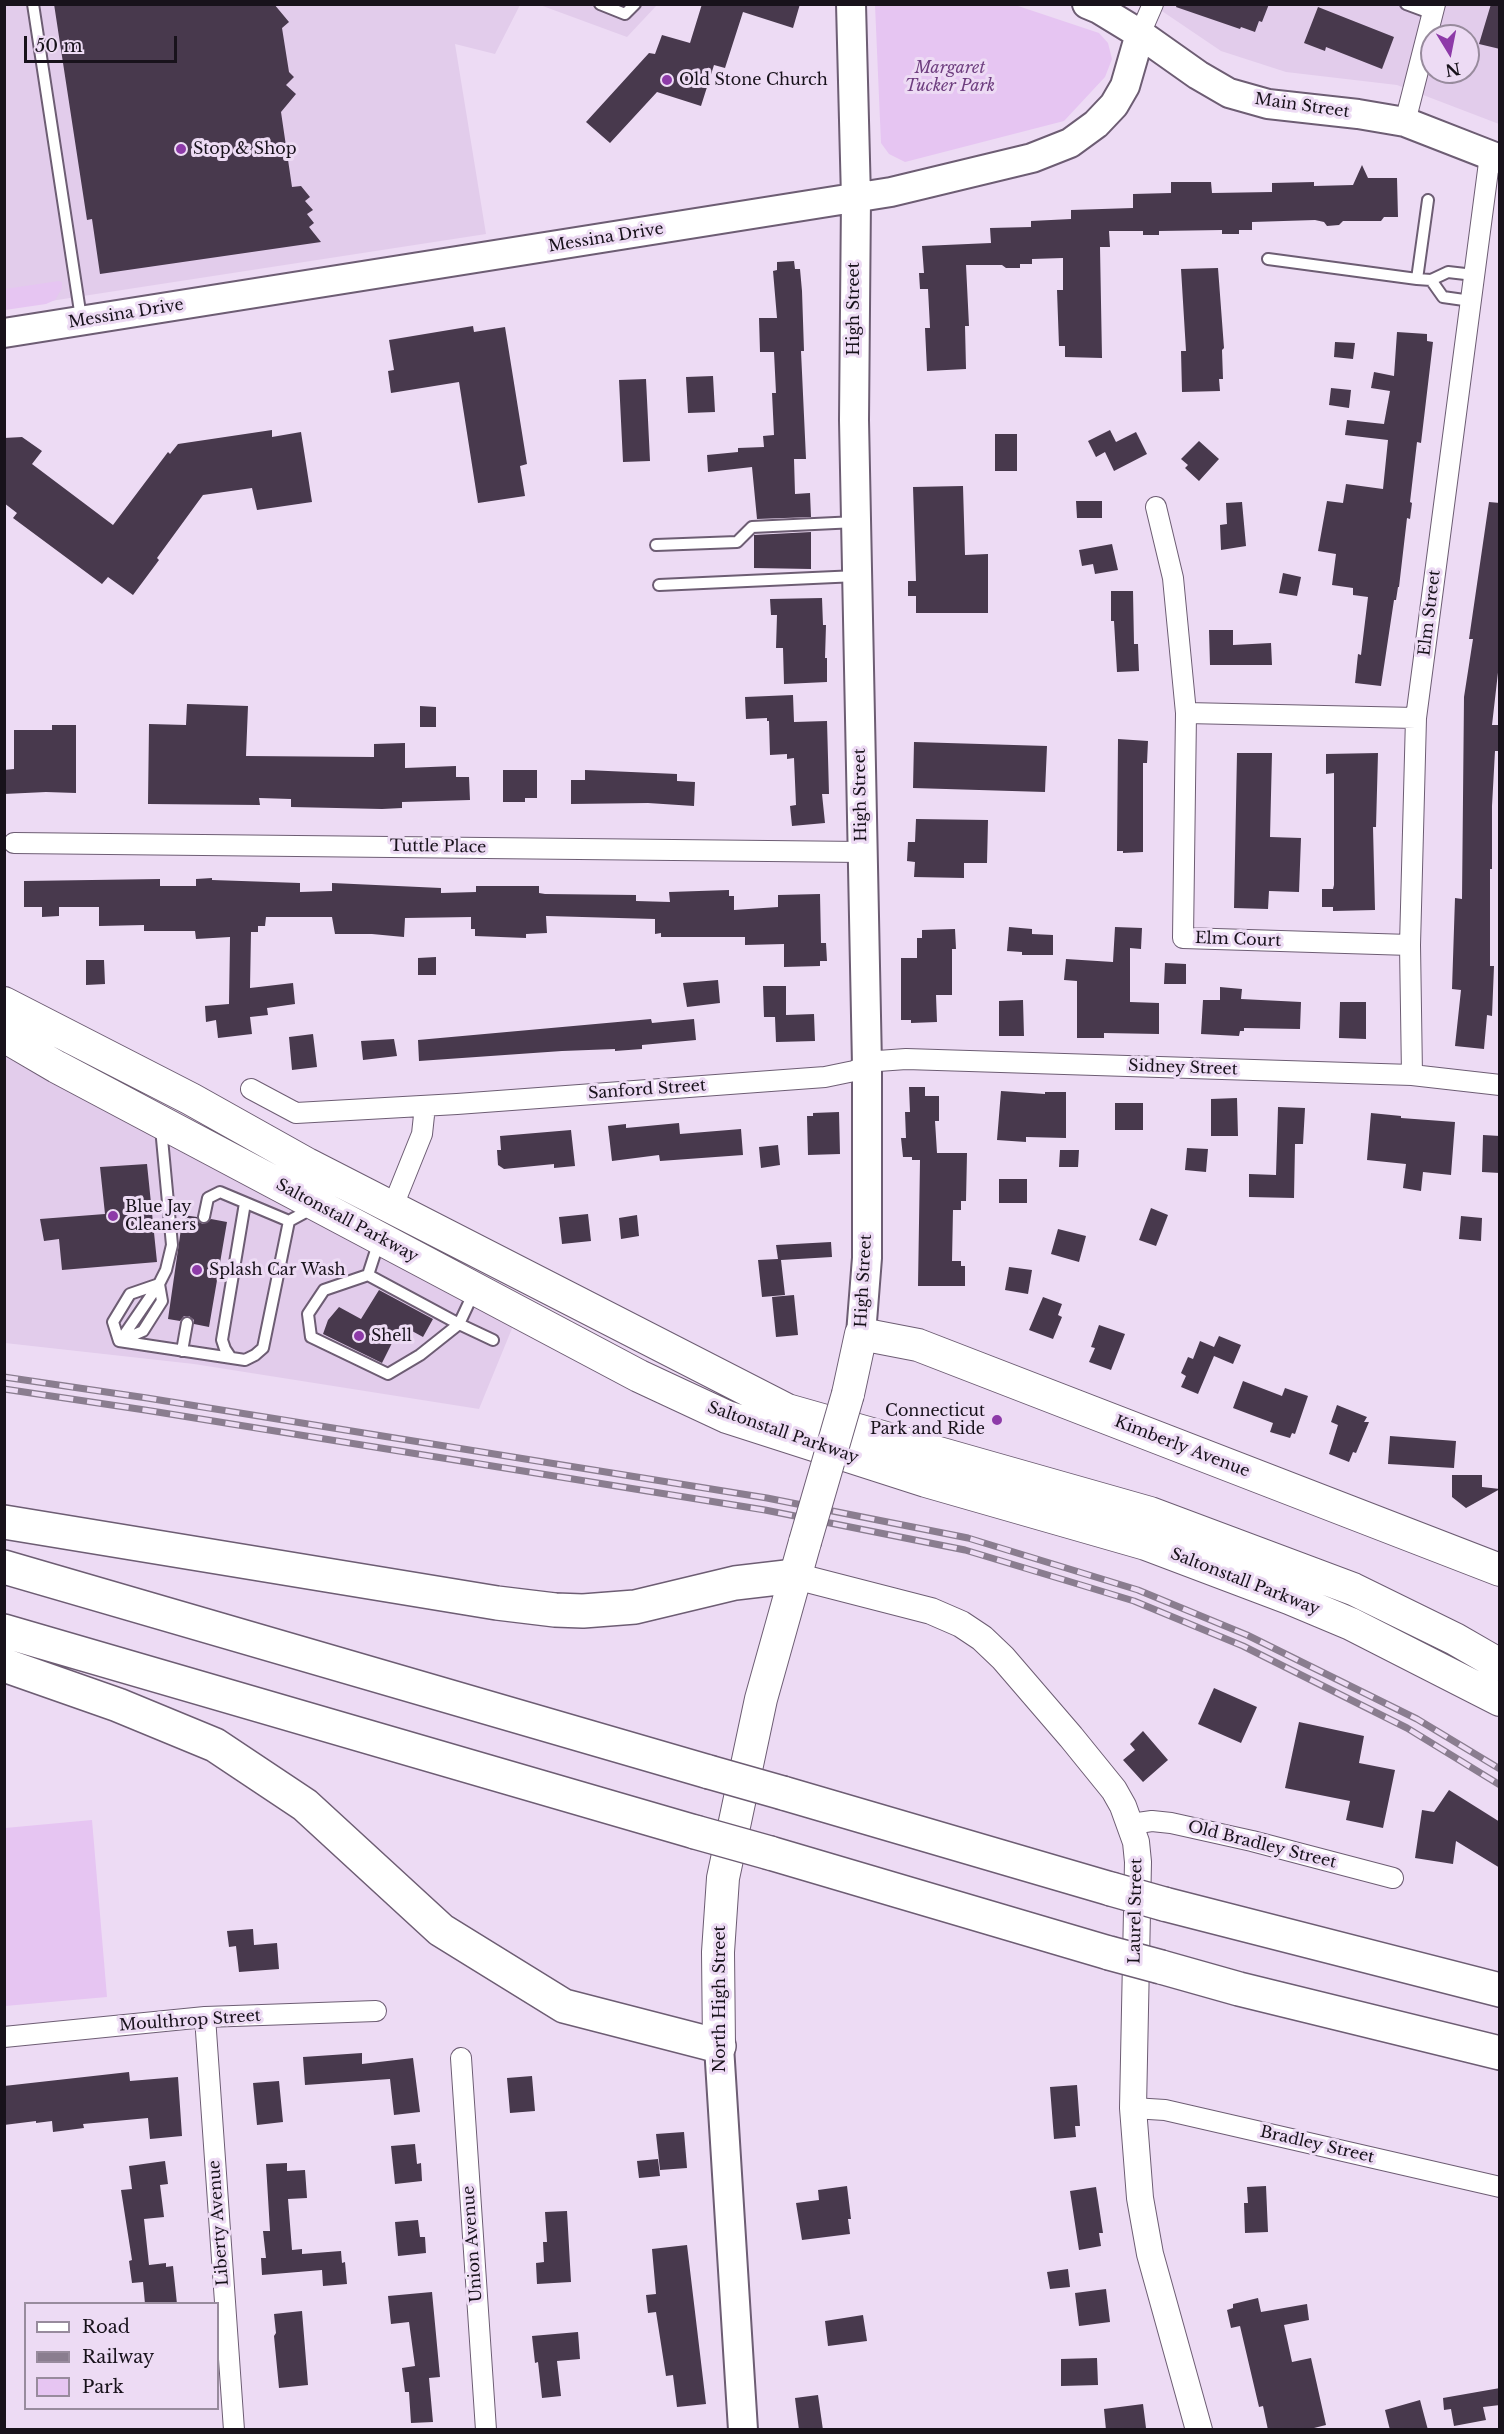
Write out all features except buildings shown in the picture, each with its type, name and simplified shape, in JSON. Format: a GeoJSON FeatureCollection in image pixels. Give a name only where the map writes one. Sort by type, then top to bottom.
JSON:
{"type":"FeatureCollection","features":[{"type":"Feature","properties":{"kind":"highway"},"geometry":{"type":"LineString","coordinates":[[4,1522],[497,1603],[555,1610],[583,1611],[635,1607],[735,1583],[795,1576]]}},
{"type":"Feature","properties":{"kind":"highway"},"geometry":{"type":"LineString","coordinates":[[4,1567],[1164,1904],[1500,1990]]}},
{"type":"Feature","properties":{"kind":"highway"},"geometry":{"type":"LineString","coordinates":[[4,1631],[1109,1953],[1239,1989],[1500,2053]]}},
{"type":"Feature","properties":{"kind":"highway"},"geometry":{"type":"LineString","coordinates":[[4,1665],[118,1705],[215,1745],[305,1805],[441,1930],[564,2006],[719,2046]]}},
{"type":"Feature","properties":{"kind":"main road","name":"High Street"},"geometry":{"type":"LineString","coordinates":[[795,1576],[848,1394],[861,1334],[867,1258],[867,1065],[854,357],[856,198],[851,4]]}},
{"type":"Feature","properties":{"kind":"main road","name":"Main Street"},"geometry":{"type":"LineString","coordinates":[[1087,4],[1140,34],[1198,75],[1229,93],[1268,104],[1358,114],[1405,123],[1495,157]]}},
{"type":"Feature","properties":{"kind":"main road","name":"Messina Drive"},"geometry":{"type":"LineString","coordinates":[[4,333],[856,198],[891,192],[1032,158],[1070,143],[1096,124],[1114,105],[1125,86],[1140,34]]}},
{"type":"Feature","properties":{"kind":"main road","name":"Saltonstall Parkway"},"geometry":{"type":"LineString","coordinates":[[4,1003],[190,1099],[307,1164],[393,1206],[787,1410],[1150,1513],[1353,1589],[1455,1639],[1500,1665]]}},
{"type":"Feature","properties":{"kind":"main road","name":"Saltonstall Parkway"},"geometry":{"type":"LineString","coordinates":[[4,1036],[57,1067],[639,1376],[727,1417],[926,1481],[1146,1544],[1351,1624],[1500,1700]]}},
{"type":"Feature","properties":{"kind":"main road","name":"Kimberly Avenue"},"geometry":{"type":"LineString","coordinates":[[861,1334],[918,1345],[1500,1570]]}},
{"type":"Feature","properties":{"kind":"main road","name":"North High Street"},"geometry":{"type":"LineString","coordinates":[[743,2430],[719,2046],[718,1952],[723,1878],[761,1699],[795,1576]]}},
{"type":"Feature","properties":{"kind":"street"},"geometry":{"type":"LineString","coordinates":[[1140,34],[1153,4]]}},
{"type":"Feature","properties":{"kind":"street"},"geometry":{"type":"LineString","coordinates":[[1405,123],[1434,9]]}},
{"type":"Feature","properties":{"kind":"street","name":"Elm Street"},"geometry":{"type":"LineString","coordinates":[[1412,1075],[1410,945],[1416,718],[1474,275],[1495,157]]}},
{"type":"Feature","properties":{"kind":"street","name":"Elm Court"},"geometry":{"type":"LineString","coordinates":[[1156,507],[1173,578],[1186,714],[1183,938],[1410,945]]}},
{"type":"Feature","properties":{"kind":"street"},"geometry":{"type":"LineString","coordinates":[[1186,714],[1416,718]]}},
{"type":"Feature","properties":{"kind":"street","name":"Tuttle Place"},"geometry":{"type":"LineString","coordinates":[[14,843],[862,852]]}},
{"type":"Feature","properties":{"kind":"street","name":"Sidney Street"},"geometry":{"type":"LineString","coordinates":[[867,1065],[878,1061],[906,1059],[1412,1075],[1500,1085]]}},
{"type":"Feature","properties":{"kind":"street","name":"Sanford Street"},"geometry":{"type":"LineString","coordinates":[[251,1089],[296,1113],[825,1077],[854,1071],[867,1065]]}},
{"type":"Feature","properties":{"kind":"street"},"geometry":{"type":"LineString","coordinates":[[393,1206],[422,1134],[425,1106]]}},
{"type":"Feature","properties":{"kind":"street","name":"Laurel Street"},"geometry":{"type":"LineString","coordinates":[[795,1576],[931,1611],[961,1624],[982,1638],[1004,1658],[1102,1775],[1123,1806],[1131,1824],[1138,1862],[1133,2108],[1136,2169],[1148,2244],[1199,2430]]}},
{"type":"Feature","properties":{"kind":"street","name":"Old Bradley Street"},"geometry":{"type":"LineString","coordinates":[[1131,1824],[1152,1821],[1181,1825],[1393,1878]]}},
{"type":"Feature","properties":{"kind":"street","name":"Moulthrop Street"},"geometry":{"type":"LineString","coordinates":[[4,2037],[205,2017],[376,2010]]}},
{"type":"Feature","properties":{"kind":"street","name":"Liberty Avenue"},"geometry":{"type":"LineString","coordinates":[[205,2017],[234,2430]]}},
{"type":"Feature","properties":{"kind":"street","name":"Union Avenue"},"geometry":{"type":"LineString","coordinates":[[461,2058],[486,2430]]}},
{"type":"Feature","properties":{"kind":"street","name":"Bradley Street"},"geometry":{"type":"LineString","coordinates":[[1133,2108],[1165,2110],[1500,2187]]}},
{"type":"Feature","properties":{"kind":"lane"},"geometry":{"type":"LineString","coordinates":[[33,4],[82,322]]}},
{"type":"Feature","properties":{"kind":"lane"},"geometry":{"type":"LineString","coordinates":[[600,4],[625,14],[635,4]]}},
{"type":"Feature","properties":{"kind":"lane"},"geometry":{"type":"LineString","coordinates":[[1406,4],[1434,9]]}},
{"type":"Feature","properties":{"kind":"lane"},"geometry":{"type":"LineString","coordinates":[[1417,279],[1428,200]]}},
{"type":"Feature","properties":{"kind":"lane"},"geometry":{"type":"LineString","coordinates":[[1268,259],[1417,279],[1431,280],[1448,272],[1474,275]]}},
{"type":"Feature","properties":{"kind":"lane"},"geometry":{"type":"LineString","coordinates":[[1431,280],[1443,297],[1471,301]]}},
{"type":"Feature","properties":{"kind":"lane"},"geometry":{"type":"LineString","coordinates":[[656,545],[737,542],[752,527],[856,522]]}},
{"type":"Feature","properties":{"kind":"lane"},"geometry":{"type":"LineString","coordinates":[[659,585],[857,576]]}},
{"type":"Feature","properties":{"kind":"lane"},"geometry":{"type":"LineString","coordinates":[[119,1341],[159,1284],[166,1270],[172,1245],[160,1122]]}},
{"type":"Feature","properties":{"kind":"lane"},"geometry":{"type":"LineString","coordinates":[[204,1217],[207,1198],[220,1192],[289,1221]]}},
{"type":"Feature","properties":{"kind":"lane"},"geometry":{"type":"LineString","coordinates":[[231,1358],[222,1340],[245,1203]]}},
{"type":"Feature","properties":{"kind":"lane"},"geometry":{"type":"LineString","coordinates":[[119,1341],[245,1360],[255,1355],[263,1348],[289,1221],[318,1205]]}},
{"type":"Feature","properties":{"kind":"lane"},"geometry":{"type":"LineString","coordinates":[[368,1275],[380,1238]]}},
{"type":"Feature","properties":{"kind":"lane"},"geometry":{"type":"LineString","coordinates":[[476,1289],[459,1324],[420,1355],[388,1374],[311,1336],[308,1314],[324,1290],[368,1275],[459,1324],[493,1340]]}},
{"type":"Feature","properties":{"kind":"lane"},"geometry":{"type":"LineString","coordinates":[[119,1341],[113,1322],[130,1294],[159,1284]]}},
{"type":"Feature","properties":{"kind":"lane"},"geometry":{"type":"LineString","coordinates":[[182,1351],[187,1323]]}},
{"type":"Feature","properties":{"kind":"shaded area"},"geometry":{"type":"Polygon","coordinates":[[[5,5],[520,5],[495,54],[455,44],[486,234],[5,308],[5,5]]]}},
{"type":"Feature","properties":{"kind":"shaded area"},"geometry":{"type":"Polygon","coordinates":[[[540,5],[657,5],[627,37],[540,5]]]}},
{"type":"Feature","properties":{"kind":"shaded area"},"geometry":{"type":"Polygon","coordinates":[[[1153,5],[1499,5],[1499,124],[1397,85],[1286,72],[1221,51],[1153,5]]]}},
{"type":"Feature","properties":{"kind":"shaded area"},"geometry":{"type":"Polygon","coordinates":[[[4,1053],[513,1326],[479,1409],[194,1364],[5,1343],[4,1053]]]}},
{"type":"Feature","properties":{"kind":"green space","name":"Margaret Tucker Park"},"geometry":{"type":"Polygon","coordinates":[[[875,5],[1015,5],[1099,33],[1108,43],[1112,59],[1105,77],[1064,121],[905,162],[889,154],[881,143],[875,5]]]}},
{"type":"Feature","properties":{"kind":"green space"},"geometry":{"type":"Polygon","coordinates":[[[62,282],[62,288],[55,300],[46,304],[5,310],[5,289],[62,282]]]}},
{"type":"Feature","properties":{"kind":"green space"},"geometry":{"type":"Polygon","coordinates":[[[92,1820],[107,1997],[5,2006],[5,1828],[92,1820]]]}},
{"type":"Feature","properties":{"kind":"railway"},"geometry":{"type":"LineString","coordinates":[[4,1377],[767,1498],[968,1538],[1138,1590],[1247,1635],[1417,1719],[1500,1769]]}},
{"type":"Feature","properties":{"kind":"railway"},"geometry":{"type":"LineString","coordinates":[[4,1389],[765,1510],[965,1550],[1134,1601],[1243,1646],[1407,1728],[1500,1785]]}},
{"type":"Feature","properties":{"kind":"place","name":"Old Stone Church"},"geometry":{"type":"Point","coordinates":[667,80]}},
{"type":"Feature","properties":{"kind":"place","name":"Stop & Shop"},"geometry":{"type":"Point","coordinates":[181,149]}},
{"type":"Feature","properties":{"kind":"place","name":"Blue Jay Cleaners"},"geometry":{"type":"Point","coordinates":[113,1216]}},
{"type":"Feature","properties":{"kind":"place","name":"Splash Car Wash"},"geometry":{"type":"Point","coordinates":[197,1270]}},
{"type":"Feature","properties":{"kind":"place","name":"Shell"},"geometry":{"type":"Point","coordinates":[359,1336]}},
{"type":"Feature","properties":{"kind":"place","name":"Connecticut Park and Ride"},"geometry":{"type":"Point","coordinates":[997,1420]}}]}
